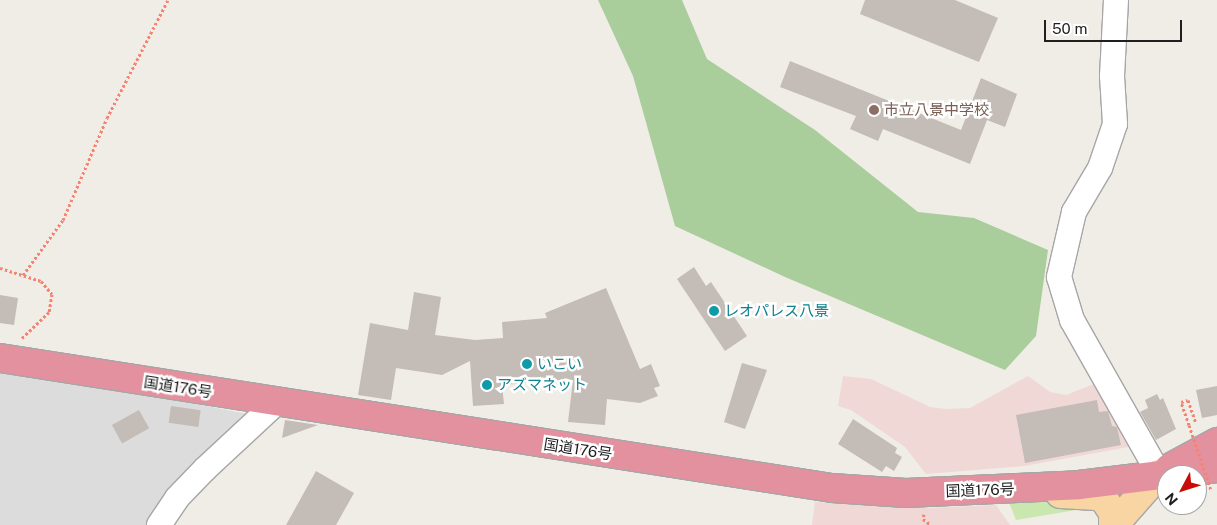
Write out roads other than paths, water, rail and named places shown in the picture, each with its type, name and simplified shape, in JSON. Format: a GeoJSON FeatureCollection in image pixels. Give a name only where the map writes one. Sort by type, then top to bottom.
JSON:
{"type":"FeatureCollection","features":[{"type":"Feature","properties":{"kind":"highway","name":"国道176号"},"geometry":{"type":"LineString","coordinates":[[1,358],[276,403],[832,488],[906,493],[1079,485],[1157,484]]}},
{"type":"Feature","properties":{"kind":"highway","name":"国道176号"},"geometry":{"type":"LineString","coordinates":[[1187,465],[1217,442]]}},
{"type":"Feature","properties":{"kind":"main road"},"geometry":{"type":"LineString","coordinates":[[1007,488],[1097,496],[1108,504],[1116,523],[1157,489]]}},
{"type":"Feature","properties":{"kind":"street"},"geometry":{"type":"LineString","coordinates":[[1116,0],[1112,76],[1115,124],[1100,168],[1074,212],[1059,277],[1072,320],[1157,473]]}},
{"type":"Feature","properties":{"kind":"street"},"geometry":{"type":"LineString","coordinates":[[158,525],[194,480],[276,403]]}},
{"type":"Feature","properties":{"kind":"place","name":"市立八景中学校"},"geometry":{"type":"Point","coordinates":[874,110]}},
{"type":"Feature","properties":{"kind":"place","name":"レオパレス八景"},"geometry":{"type":"Point","coordinates":[714,311]}},
{"type":"Feature","properties":{"kind":"place","name":"いこい"},"geometry":{"type":"Point","coordinates":[527,364]}},
{"type":"Feature","properties":{"kind":"place","name":"アズマネット"},"geometry":{"type":"Point","coordinates":[487,385]}}]}
